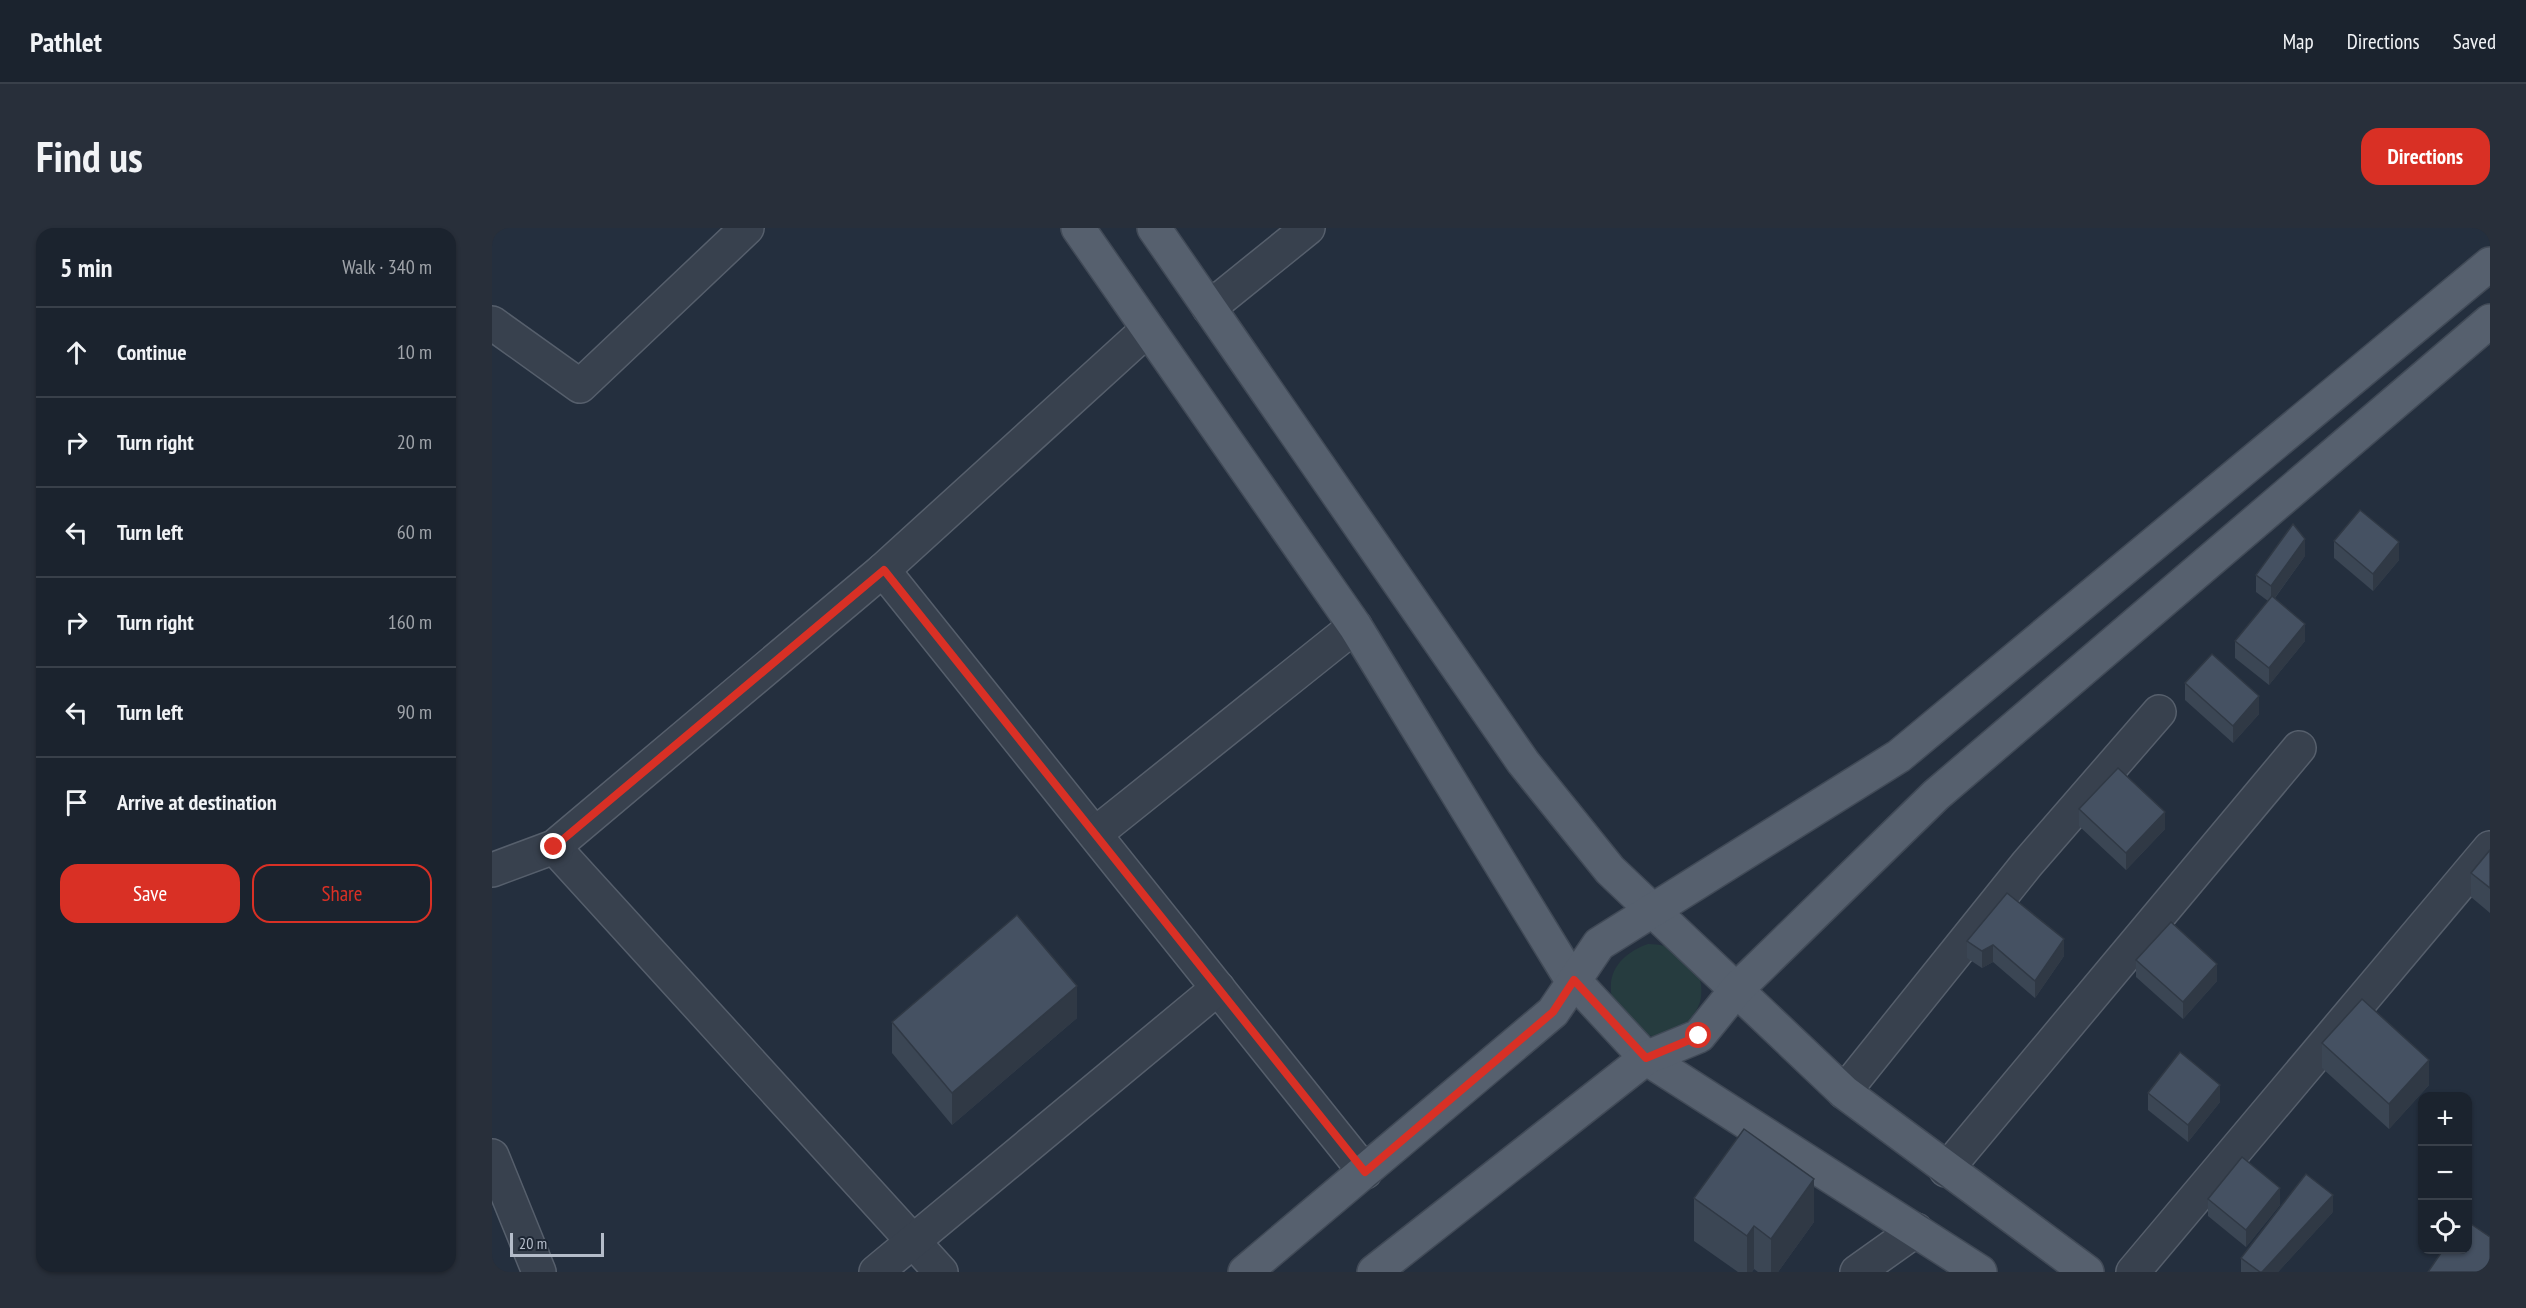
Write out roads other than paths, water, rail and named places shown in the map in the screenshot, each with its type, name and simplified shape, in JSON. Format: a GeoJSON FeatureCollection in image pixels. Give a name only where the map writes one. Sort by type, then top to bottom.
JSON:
{"type":"FeatureCollection","features":[{"type":"Feature","properties":{"kind":"main road"},"geometry":{"type":"LineString","coordinates":[[1078,228],[1355,626],[1568,974],[1646,1058],[1980,1272]]}},
{"type":"Feature","properties":{"kind":"main road"},"geometry":{"type":"LineString","coordinates":[[1154,228],[1522,762],[1610,870],[1844,1092],[1946,1170],[2087,1272]]}},
{"type":"Feature","properties":{"kind":"main road"},"geometry":{"type":"LineString","coordinates":[[1245,1272],[1553,1012],[1599,944],[1899,756],[2490,264]]}},
{"type":"Feature","properties":{"kind":"main road"},"geometry":{"type":"LineString","coordinates":[[1374,1272],[1646,1058],[1699,1036],[1736,990],[1936,795],[2490,321]]}},
{"type":"Feature","properties":{"kind":"street"},"geometry":{"type":"LineString","coordinates":[[492,323],[580,386],[747,228]]}},
{"type":"Feature","properties":{"kind":"street"},"geometry":{"type":"LineString","coordinates":[[1209,308],[1308,228]]}},
{"type":"Feature","properties":{"kind":"street"},"geometry":{"type":"LineString","coordinates":[[492,870],[554,847],[884,570],[1148,329]]}},
{"type":"Feature","properties":{"kind":"street"},"geometry":{"type":"LineString","coordinates":[[884,570],[1365,1172]]}},
{"type":"Feature","properties":{"kind":"street"},"geometry":{"type":"LineString","coordinates":[[1095,834],[1355,626]]}},
{"type":"Feature","properties":{"kind":"street"},"geometry":{"type":"LineString","coordinates":[[1844,1092],[2027,864],[2159,712]]}},
{"type":"Feature","properties":{"kind":"street"},"geometry":{"type":"LineString","coordinates":[[1946,1170],[2299,748]]}},
{"type":"Feature","properties":{"kind":"street"},"geometry":{"type":"LineString","coordinates":[[554,847],[941,1272]]}},
{"type":"Feature","properties":{"kind":"street"},"geometry":{"type":"LineString","coordinates":[[2133,1272],[2490,848]]}},
{"type":"Feature","properties":{"kind":"street"},"geometry":{"type":"LineString","coordinates":[[876,1272],[1218,988]]}},
{"type":"Feature","properties":{"kind":"street"},"geometry":{"type":"LineString","coordinates":[[492,1156],[539,1272]]}},
{"type":"Feature","properties":{"kind":"street"},"geometry":{"type":"LineString","coordinates":[[1857,1272],[1916,1230]]}}]}
